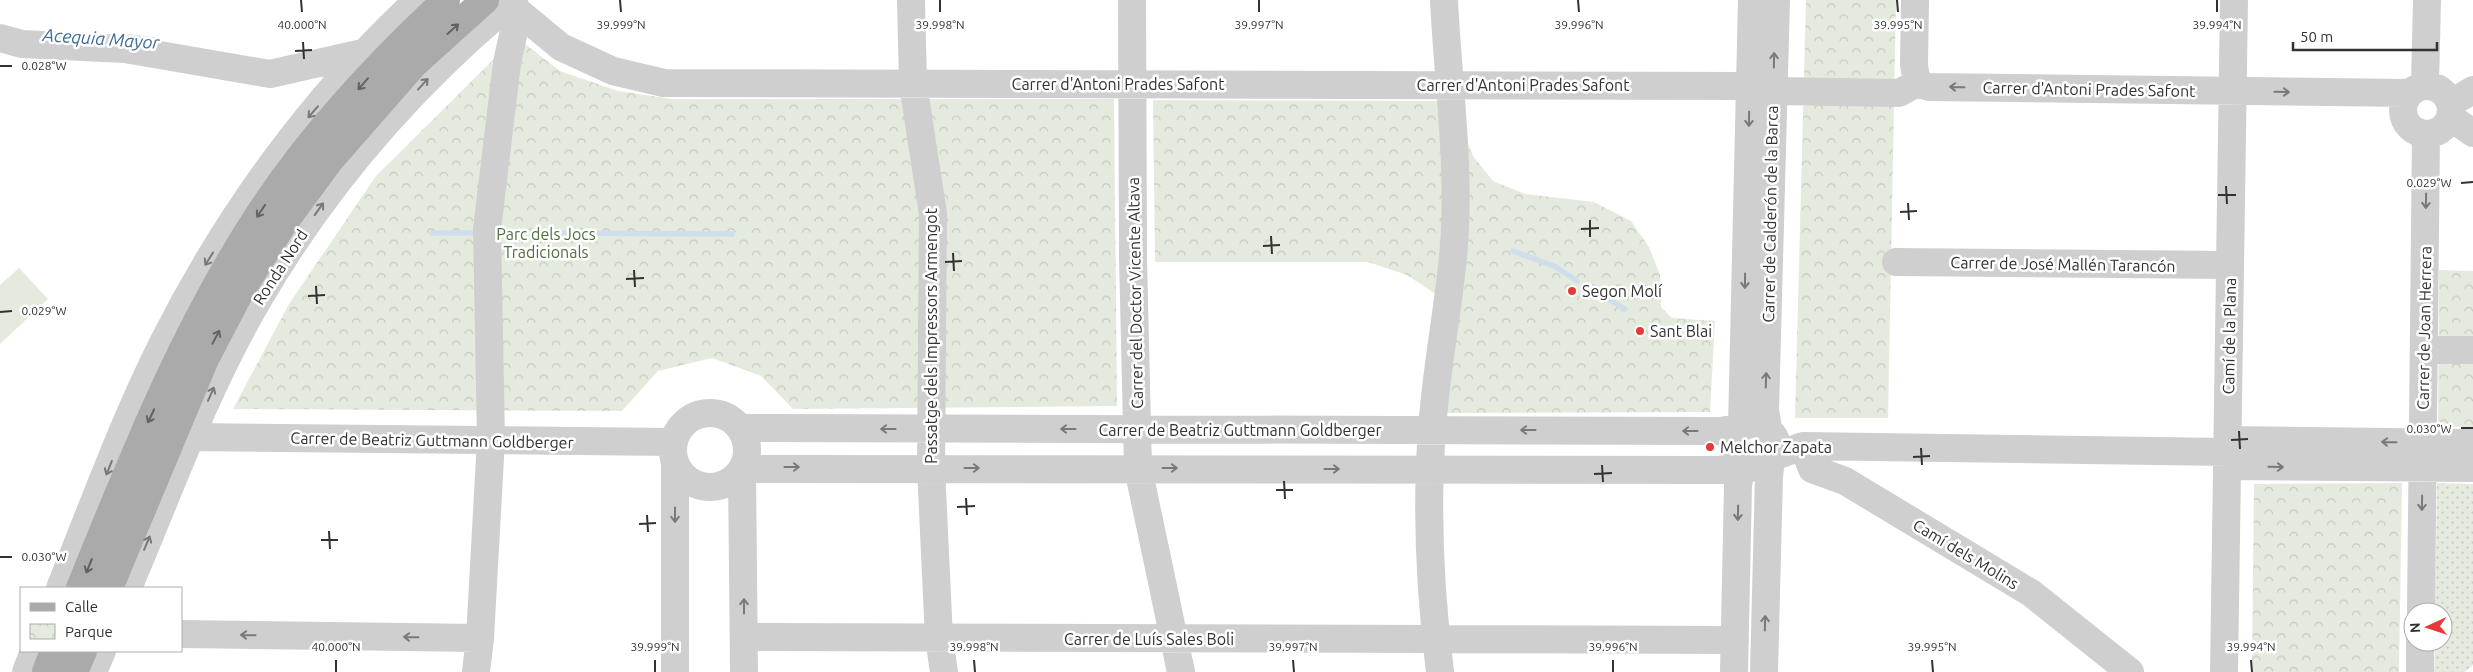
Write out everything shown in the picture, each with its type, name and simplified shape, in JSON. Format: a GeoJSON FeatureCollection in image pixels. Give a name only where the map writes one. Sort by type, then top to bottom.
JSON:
{"type":"FeatureCollection","features":[{"type":"Feature","properties":{"kind":"main road"},"geometry":{"type":"LineString","coordinates":[[80,587],[147,424],[182,349],[218,282],[260,213],[307,148],[389,54],[446,0]]}},
{"type":"Feature","properties":{"kind":"main road","name":"Ronda Nord"},"geometry":{"type":"LineString","coordinates":[[109,587],[204,359],[240,292],[283,224],[330,160],[414,64],[507,4]]}},
{"type":"Feature","properties":{"kind":"main road"},"geometry":{"type":"LineString","coordinates":[[46,672],[54,652]]}},
{"type":"Feature","properties":{"kind":"main road"},"geometry":{"type":"LineString","coordinates":[[74,672],[83,652]]}},
{"type":"Feature","properties":{"kind":"street"},"geometry":{"type":"LineString","coordinates":[[60,587],[163,342],[200,274],[243,205],[290,139],[382,34],[418,0]]}},
{"type":"Feature","properties":{"kind":"street","name":"Passatge dels Impressors Armengot"},"geometry":{"type":"LineString","coordinates":[[911,0],[913,84],[933,214],[931,468],[939,638],[944,672]]}},
{"type":"Feature","properties":{"kind":"street","name":"Carrer del Doctor Vicente Altava"},"geometry":{"type":"LineString","coordinates":[[1132,0],[1138,468],[1181,672]]}},
{"type":"Feature","properties":{"kind":"street"},"geometry":{"type":"LineString","coordinates":[[1440,672],[1430,560],[1432,430],[1454,245],[1456,150],[1448,85],[1444,0]]}},
{"type":"Feature","properties":{"kind":"street","name":"Carrer de Calderón de la Barca"},"geometry":{"type":"LineString","coordinates":[[1752,0],[1762,88],[1765,410],[1771,445],[1764,672]]}},
{"type":"Feature","properties":{"kind":"street","name":"Carrer de Calderón de la Barca"},"geometry":{"type":"LineString","coordinates":[[1740,427],[1762,88],[1776,0]]}},
{"type":"Feature","properties":{"kind":"street"},"geometry":{"type":"LineString","coordinates":[[1915,0],[1914,65],[1917,83]]}},
{"type":"Feature","properties":{"kind":"street","name":"Camí de la Plana"},"geometry":{"type":"LineString","coordinates":[[2224,672],[2234,0]]}},
{"type":"Feature","properties":{"kind":"street"},"geometry":{"type":"LineString","coordinates":[[2427,0],[2416,89],[2402,111],[2409,128],[2426,135],[2442,130],[2458,103]]}},
{"type":"Feature","properties":{"kind":"street"},"geometry":{"type":"LineString","coordinates":[[476,672],[470,638],[491,440],[487,234],[507,63],[507,4]]}},
{"type":"Feature","properties":{"kind":"street","name":"Carrer d'Antoni Prades Safont"},"geometry":{"type":"LineString","coordinates":[[507,4],[561,47],[613,71],[664,83],[1448,85],[1762,88],[1899,93],[1917,83],[1929,87],[2233,91],[2416,89]]}},
{"type":"Feature","properties":{"kind":"street","name":"Ronda Nord"},"geometry":{"type":"LineString","coordinates":[[128,587],[191,438],[224,366],[258,300],[347,170],[428,78],[507,4]]}},
{"type":"Feature","properties":{"kind":"street"},"geometry":{"type":"LineString","coordinates":[[0,38],[22,44],[125,49],[270,74],[367,52]]}},
{"type":"Feature","properties":{"kind":"street"},"geometry":{"type":"LineString","coordinates":[[2416,89],[2441,89],[2458,103],[2473,133]]}},
{"type":"Feature","properties":{"kind":"street","name":"Carrer de Joan Herrera"},"geometry":{"type":"LineString","coordinates":[[2420,602],[2426,135]]}},
{"type":"Feature","properties":{"kind":"street","name":"Carrer de José Mallén Tarancón"},"geometry":{"type":"LineString","coordinates":[[1896,262],[2230,265]]}},
{"type":"Feature","properties":{"kind":"street"},"geometry":{"type":"LineString","coordinates":[[2424,350],[2473,350]]}},
{"type":"Feature","properties":{"kind":"street"},"geometry":{"type":"LineString","coordinates":[[675,672],[674,454],[683,422],[702,412],[724,414],[742,428],[748,448],[743,470],[744,672]]}},
{"type":"Feature","properties":{"kind":"street"},"geometry":{"type":"LineString","coordinates":[[1734,672],[1738,485],[1741,464],[1732,452],[1732,439],[1740,427],[1755,423],[1771,445]]}},
{"type":"Feature","properties":{"kind":"street","name":"Carrer de Beatriz Guttmann Goldberger"},"geometry":{"type":"LineString","coordinates":[[742,428],[1719,431],[1740,427]]}},
{"type":"Feature","properties":{"kind":"street","name":"Carrer de Beatriz Guttmann Goldberger"},"geometry":{"type":"LineString","coordinates":[[191,438],[491,440],[674,454]]}},
{"type":"Feature","properties":{"kind":"street"},"geometry":{"type":"LineString","coordinates":[[2423,455],[2473,443]]}},
{"type":"Feature","properties":{"kind":"street"},"geometry":{"type":"LineString","coordinates":[[1771,445],[2423,455],[2473,468]]}},
{"type":"Feature","properties":{"kind":"street"},"geometry":{"type":"LineString","coordinates":[[674,454],[694,485],[721,487],[743,470],[1138,468],[1721,470],[1741,464],[1758,468],[1771,445]]}},
{"type":"Feature","properties":{"kind":"street","name":"Camí dels Molins"},"geometry":{"type":"LineString","coordinates":[[1803,446],[1812,470],[1845,481],[2031,593],[2130,672]]}},
{"type":"Feature","properties":{"kind":"street"},"geometry":{"type":"LineString","coordinates":[[182,634],[470,638]]}},
{"type":"Feature","properties":{"kind":"street","name":"Carrer de Luís Sales Boli"},"geometry":{"type":"LineString","coordinates":[[744,637],[1735,640]]}},
{"type":"Feature","properties":{"kind":"street"},"geometry":{"type":"LineString","coordinates":[[26,672],[34,652]]}},
{"type":"Feature","properties":{"kind":"street"},"geometry":{"type":"LineString","coordinates":[[93,672],[102,652]]}},
{"type":"Feature","properties":{"kind":"street"},"geometry":{"type":"LineString","coordinates":[[2420,652],[2420,672]]}},
{"type":"Feature","properties":{"kind":"green space"},"geometry":{"type":"Polygon","coordinates":[[[1806,0],[1896,0],[1888,418],[1795,418],[1806,0]]]}},
{"type":"Feature","properties":{"kind":"green space","name":"Parc dels Jocs Tradicionals"},"geometry":{"type":"Polygon","coordinates":[[[516,37],[560,71],[618,91],[672,99],[1114,99],[1117,406],[793,409],[761,376],[712,358],[658,371],[622,411],[233,409],[289,304],[376,176],[516,37]]]}},
{"type":"Feature","properties":{"kind":"green space"},"geometry":{"type":"Polygon","coordinates":[[[1153,100],[1458,101],[1460,125],[1473,156],[1493,181],[1525,194],[1594,202],[1631,221],[1649,247],[1660,275],[1661,307],[1672,318],[1715,321],[1710,412],[1427,413],[1440,297],[1407,275],[1368,262],[1155,262],[1153,100]]]}},
{"type":"Feature","properties":{"kind":"green space"},"geometry":{"type":"Polygon","coordinates":[[[19,268],[48,299],[0,344],[0,285],[19,268]]]}},
{"type":"Feature","properties":{"kind":"green space"},"geometry":{"type":"Polygon","coordinates":[[[2439,270],[2473,271],[2473,427],[2438,427],[2439,270]]]}},
{"type":"Feature","properties":{"kind":"green space"},"geometry":{"type":"Polygon","coordinates":[[[2402,483],[2399,672],[2252,672],[2254,484],[2402,483]]]}},
{"type":"Feature","properties":{"kind":"green space"},"geometry":{"type":"Polygon","coordinates":[[[2437,483],[2473,484],[2473,665],[2465,672],[2434,672],[2435,652],[2453,652],[2453,602],[2435,602],[2437,483]]]}},
{"type":"Feature","properties":{"kind":"waterway","name":"Acequia Mayor"},"geometry":{"type":"LineString","coordinates":[[129,37],[154,40]]}},
{"type":"Feature","properties":{"kind":"waterway"},"geometry":{"type":"LineString","coordinates":[[432,233],[480,233]]}},
{"type":"Feature","properties":{"kind":"waterway"},"geometry":{"type":"LineString","coordinates":[[494,233],[732,234]]}},
{"type":"Feature","properties":{"kind":"waterway"},"geometry":{"type":"LineString","coordinates":[[1513,251],[1554,266],[1577,281]]}},
{"type":"Feature","properties":{"kind":"waterway"},"geometry":{"type":"LineString","coordinates":[[1590,288],[1625,309]]}},
{"type":"Feature","properties":{"kind":"place","name":"Segon Molí"},"geometry":{"type":"Point","coordinates":[1572,291]}},
{"type":"Feature","properties":{"kind":"place","name":"Sant Blai"},"geometry":{"type":"Point","coordinates":[1640,331]}},
{"type":"Feature","properties":{"kind":"place","name":"Melchor Zapata"},"geometry":{"type":"Point","coordinates":[1710,447]}}]}
